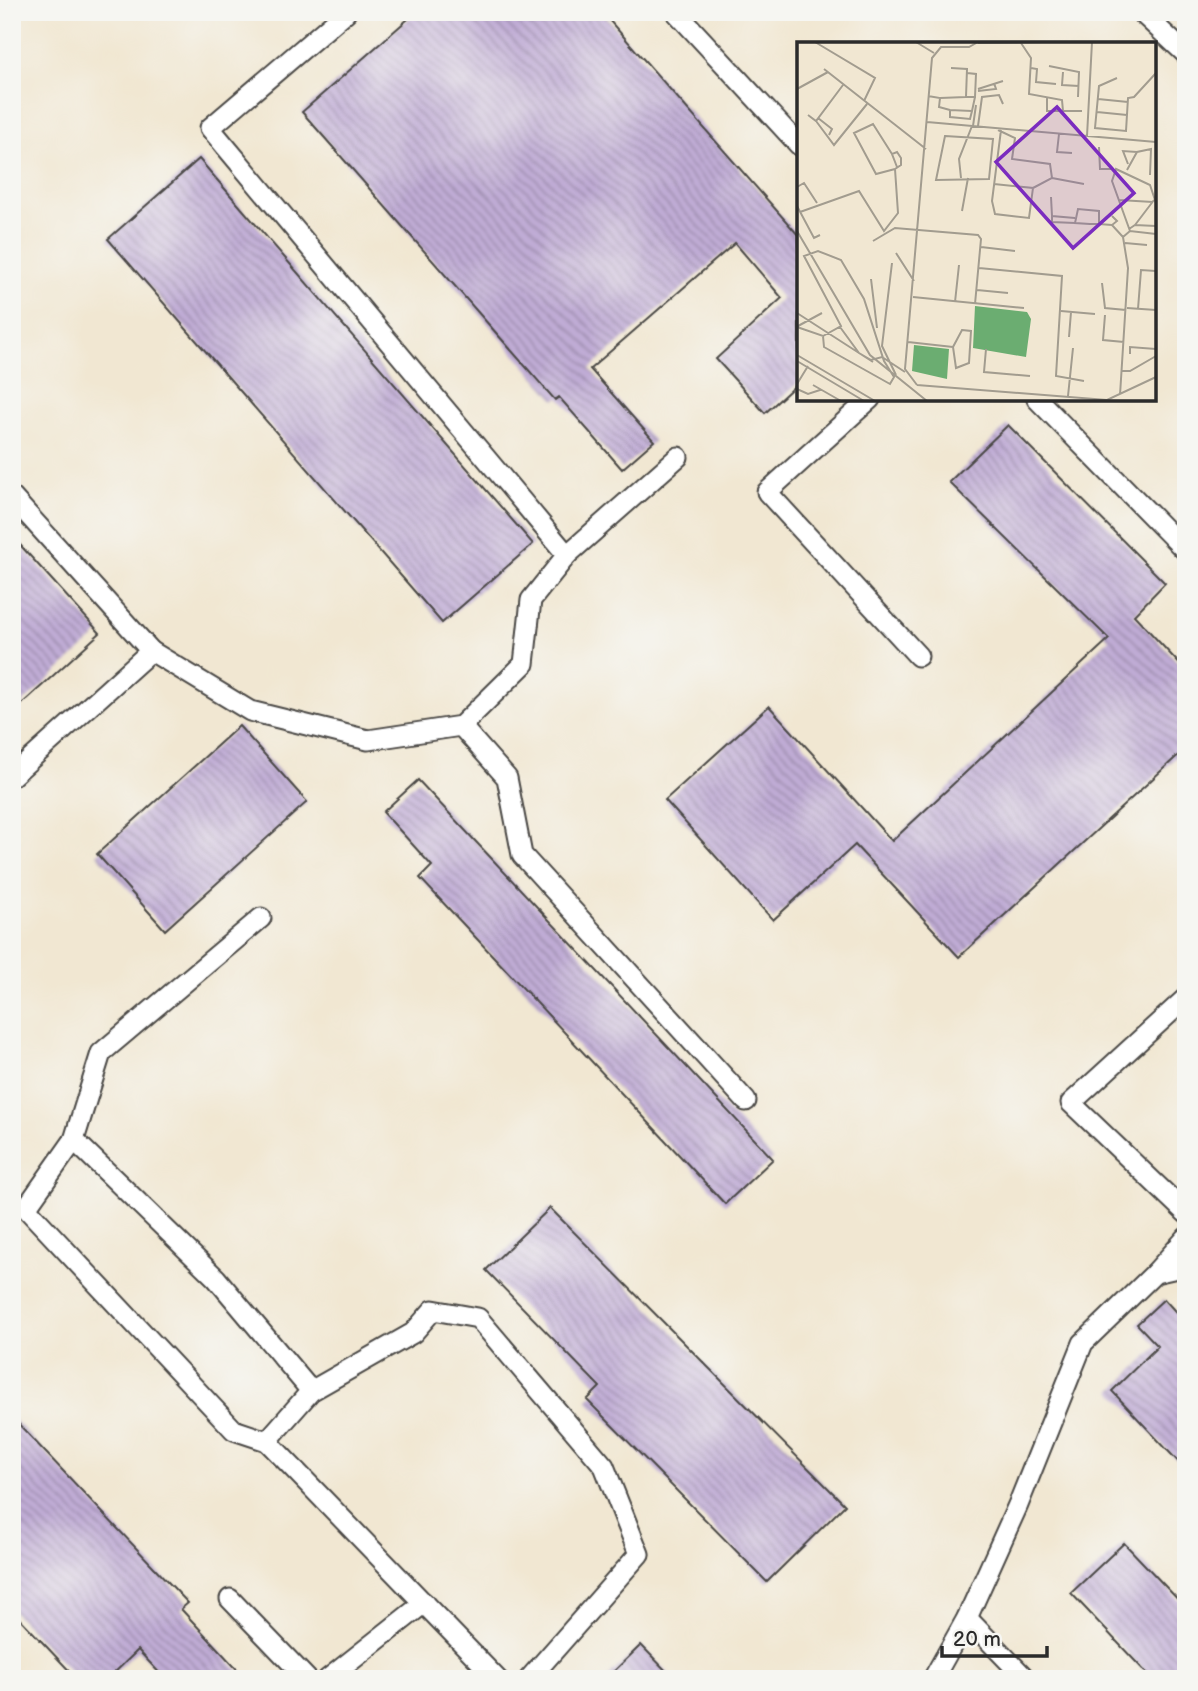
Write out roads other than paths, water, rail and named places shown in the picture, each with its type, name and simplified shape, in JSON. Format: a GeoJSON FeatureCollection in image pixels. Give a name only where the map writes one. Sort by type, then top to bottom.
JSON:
{"type":"FeatureCollection","features":[{"type":"Feature","properties":{"kind":"lane"},"geometry":{"type":"LineString","coordinates":[[346,12],[210,128],[567,555]]}},
{"type":"Feature","properties":{"kind":"lane"},"geometry":{"type":"LineString","coordinates":[[676,12],[797,143]]}},
{"type":"Feature","properties":{"kind":"lane"},"geometry":{"type":"LineString","coordinates":[[1141,12],[1186,54]]}},
{"type":"Feature","properties":{"kind":"lane"},"geometry":{"type":"LineString","coordinates":[[868,401],[767,492],[918,656]]}},
{"type":"Feature","properties":{"kind":"lane"},"geometry":{"type":"LineString","coordinates":[[1039,401],[1186,551]]}},
{"type":"Feature","properties":{"kind":"lane"},"geometry":{"type":"LineString","coordinates":[[12,497],[151,651],[250,711],[368,740],[461,726],[524,664],[531,600],[567,555],[678,457]]}},
{"type":"Feature","properties":{"kind":"lane"},"geometry":{"type":"LineString","coordinates":[[12,776],[151,651]]}},
{"type":"Feature","properties":{"kind":"lane"},"geometry":{"type":"LineString","coordinates":[[461,726],[507,778],[522,855],[746,1101]]}},
{"type":"Feature","properties":{"kind":"lane"},"geometry":{"type":"LineString","coordinates":[[261,918],[101,1053],[74,1140],[26,1208],[234,1430],[267,1441],[497,1679]]}},
{"type":"Feature","properties":{"kind":"lane"},"geometry":{"type":"LineString","coordinates":[[1186,998],[1071,1103],[1186,1213]]}},
{"type":"Feature","properties":{"kind":"lane"},"geometry":{"type":"LineString","coordinates":[[74,1140],[216,1278],[311,1391]]}},
{"type":"Feature","properties":{"kind":"lane"},"geometry":{"type":"LineString","coordinates":[[933,1679],[967,1618],[1018,1505],[1083,1343],[1155,1273],[1186,1238]]}},
{"type":"Feature","properties":{"kind":"lane"},"geometry":{"type":"LineString","coordinates":[[1155,1273],[1186,1266]]}},
{"type":"Feature","properties":{"kind":"lane"},"geometry":{"type":"LineString","coordinates":[[267,1441],[311,1391],[414,1333],[433,1310],[478,1318],[604,1466],[639,1554],[529,1679]]}},
{"type":"Feature","properties":{"kind":"lane"},"geometry":{"type":"LineString","coordinates":[[230,1599],[307,1679]]}},
{"type":"Feature","properties":{"kind":"lane"},"geometry":{"type":"LineString","coordinates":[[327,1679],[424,1603]]}},
{"type":"Feature","properties":{"kind":"lane"},"geometry":{"type":"LineString","coordinates":[[967,1618],[1026,1679]]}}]}
